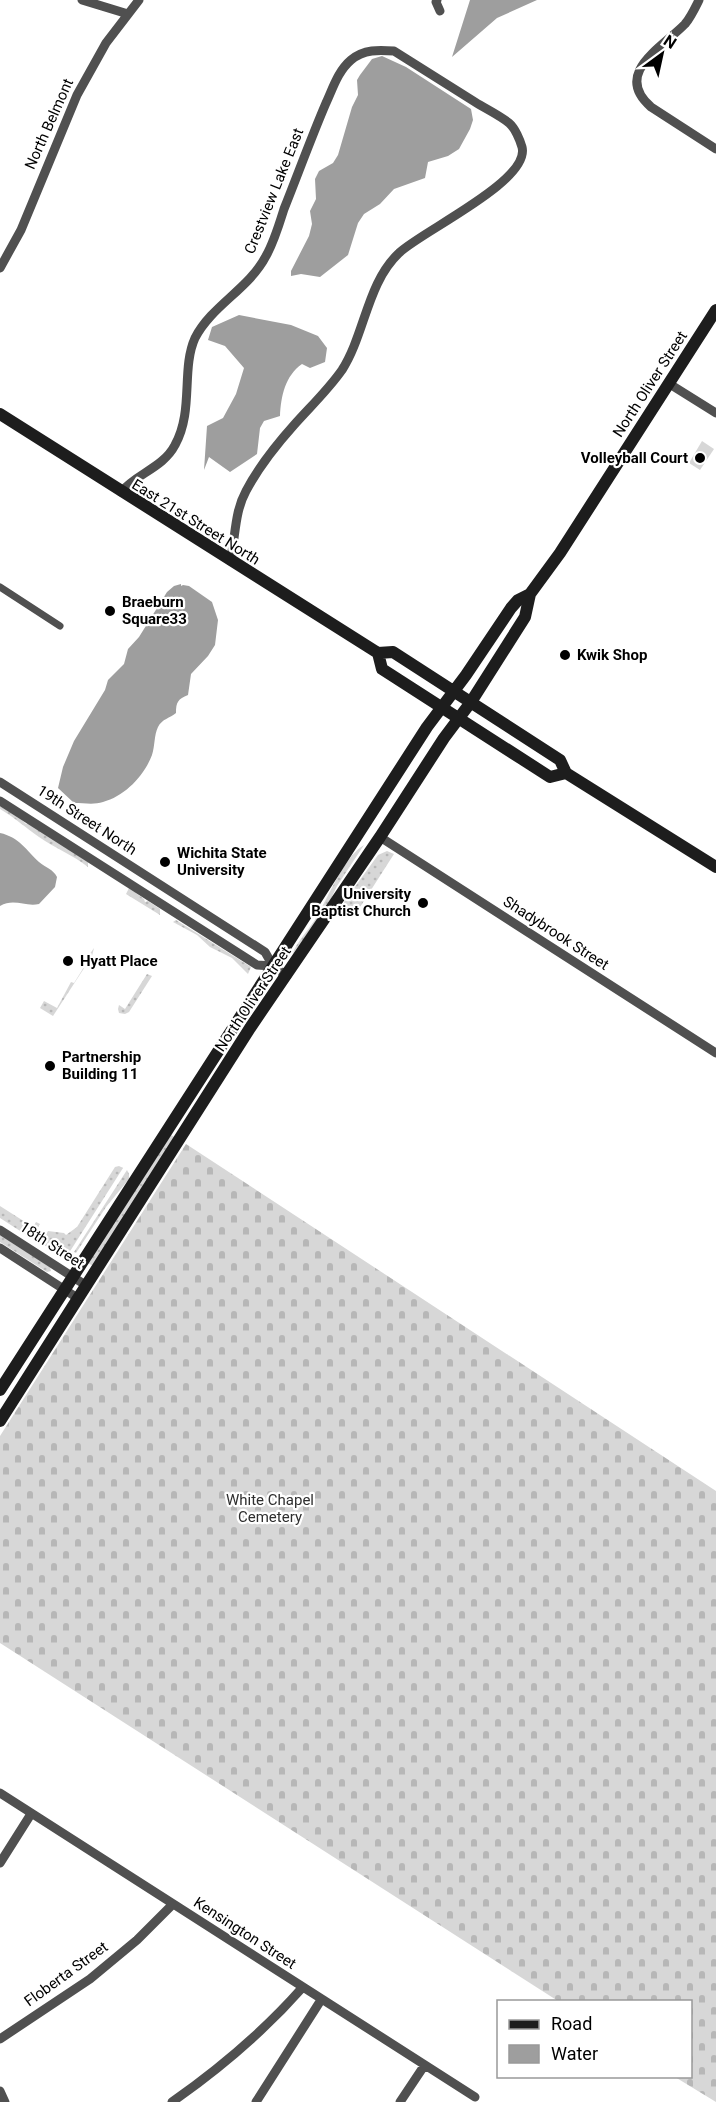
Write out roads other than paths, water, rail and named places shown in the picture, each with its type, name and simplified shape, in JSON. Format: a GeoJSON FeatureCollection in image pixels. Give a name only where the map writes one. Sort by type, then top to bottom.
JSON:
{"type":"FeatureCollection","features":[{"type":"Feature","properties":{"kind":"main road","name":"North Oliver Street"},"geometry":{"type":"LineString","coordinates":[[0,1421],[250,1028],[471,702],[525,617],[530,594],[578,524],[716,310]]}},
{"type":"Feature","properties":{"kind":"main road","name":"East 21st Street North"},"geometry":{"type":"LineString","coordinates":[[0,414],[378,653],[393,652],[560,760],[566,773],[716,867]]}},
{"type":"Feature","properties":{"kind":"main road","name":"North Oliver Street"},"geometry":{"type":"LineString","coordinates":[[0,1390],[427,727],[511,608],[518,600],[530,594]]}},
{"type":"Feature","properties":{"kind":"main road","name":"East 21st Street North"},"geometry":{"type":"LineString","coordinates":[[378,653],[382,669],[550,777],[566,773]]}},
{"type":"Feature","properties":{"kind":"street"},"geometry":{"type":"LineString","coordinates":[[82,0],[128,14]]}},
{"type":"Feature","properties":{"kind":"street","name":"North Belmont"},"geometry":{"type":"LineString","coordinates":[[0,268],[21,230],[77,95],[106,43],[139,0]]}},
{"type":"Feature","properties":{"kind":"street"},"geometry":{"type":"LineString","coordinates":[[437,0],[440,11]]}},
{"type":"Feature","properties":{"kind":"street"},"geometry":{"type":"LineString","coordinates":[[699,0],[687,22],[642,63],[637,82],[640,97],[651,107],[716,149]]}},
{"type":"Feature","properties":{"kind":"street","name":"Crestview Lake East"},"geometry":{"type":"LineString","coordinates":[[121,492],[129,482],[160,464],[175,445],[184,423],[188,397],[189,361],[195,339],[208,319],[255,274],[268,254],[314,130],[338,76],[351,60],[374,50],[394,51],[512,124],[522,148],[522,157],[518,165],[494,189],[470,207],[407,244],[392,260],[380,279],[359,337],[342,370],[317,402],[293,426],[246,491],[236,522],[230,561]]}},
{"type":"Feature","properties":{"kind":"street"},"geometry":{"type":"LineString","coordinates":[[668,383],[716,413]]}},
{"type":"Feature","properties":{"kind":"street"},"geometry":{"type":"LineString","coordinates":[[0,587],[60,626]]}},
{"type":"Feature","properties":{"kind":"street","name":"19th Street North"},"geometry":{"type":"LineString","coordinates":[[0,782],[265,952],[273,966],[287,976]]}},
{"type":"Feature","properties":{"kind":"street","name":"19th Street North"},"geometry":{"type":"LineString","coordinates":[[0,801],[256,965],[273,966]]}},
{"type":"Feature","properties":{"kind":"street","name":"Shadybrook Street"},"geometry":{"type":"LineString","coordinates":[[380,837],[716,1053]]}},
{"type":"Feature","properties":{"kind":"street","name":"18th Street"},"geometry":{"type":"LineString","coordinates":[[0,1230],[87,1286]]}},
{"type":"Feature","properties":{"kind":"street","name":"18th Street"},"geometry":{"type":"LineString","coordinates":[[0,1248],[79,1299]]}},
{"type":"Feature","properties":{"kind":"street","name":"Kensington Street"},"geometry":{"type":"LineString","coordinates":[[0,1793],[475,2097]]}},
{"type":"Feature","properties":{"kind":"street"},"geometry":{"type":"LineString","coordinates":[[0,1863],[31,1814]]}},
{"type":"Feature","properties":{"kind":"street","name":"Floberta Street"},"geometry":{"type":"LineString","coordinates":[[0,2038],[90,1979],[137,1940],[172,1904]]}},
{"type":"Feature","properties":{"kind":"street"},"geometry":{"type":"LineString","coordinates":[[172,2102],[199,2083],[255,2036],[302,1988]]}},
{"type":"Feature","properties":{"kind":"street"},"geometry":{"type":"LineString","coordinates":[[256,2102],[321,2000]]}},
{"type":"Feature","properties":{"kind":"street"},"geometry":{"type":"LineString","coordinates":[[400,2102],[424,2066]]}},
{"type":"Feature","properties":{"kind":"street"},"geometry":{"type":"LineString","coordinates":[[0,2091],[5,2102]]}},
{"type":"Feature","properties":{"kind":"water"},"geometry":{"type":"Polygon","coordinates":[[[470,0],[537,0],[497,18],[452,57],[470,0]]]}},
{"type":"Feature","properties":{"kind":"water"},"geometry":{"type":"Polygon","coordinates":[[[382,56],[406,67],[471,109],[473,120],[470,129],[459,149],[448,156],[428,162],[425,178],[394,189],[380,204],[364,214],[358,223],[348,255],[320,277],[301,274],[291,276],[291,271],[309,236],[312,224],[310,211],[316,199],[315,179],[319,171],[333,163],[338,155],[352,107],[358,95],[357,80],[372,59],[382,56]]]}},
{"type":"Feature","properties":{"kind":"water"},"geometry":{"type":"Polygon","coordinates":[[[239,315],[291,325],[318,336],[327,348],[325,362],[310,368],[302,364],[292,374],[281,401],[280,416],[264,421],[260,428],[257,454],[230,472],[209,457],[204,470],[207,426],[223,418],[236,394],[244,368],[225,346],[208,340],[212,327],[239,315]]]}},
{"type":"Feature","properties":{"kind":"water"},"geometry":{"type":"Polygon","coordinates":[[[181,584],[181,586],[189,586],[212,602],[218,620],[215,645],[191,674],[188,695],[178,701],[176,713],[164,720],[158,727],[152,755],[139,778],[126,790],[111,799],[96,803],[74,803],[58,788],[63,767],[74,741],[105,690],[108,680],[124,664],[128,649],[139,637],[167,592],[181,584]]]}},
{"type":"Feature","properties":{"kind":"water"},"geometry":{"type":"Polygon","coordinates":[[[0,833],[17,841],[57,877],[55,887],[39,904],[10,903],[0,906],[0,833]]]}},
{"type":"Feature","properties":{"kind":"place","name":"Volleyball Court"},"geometry":{"type":"Point","coordinates":[700,458]}},
{"type":"Feature","properties":{"kind":"place","name":"Braeburn Square33"},"geometry":{"type":"Point","coordinates":[110,611]}},
{"type":"Feature","properties":{"kind":"place","name":"Kwik Shop"},"geometry":{"type":"Point","coordinates":[565,655]}},
{"type":"Feature","properties":{"kind":"place","name":"Wichita State University"},"geometry":{"type":"Point","coordinates":[165,862]}},
{"type":"Feature","properties":{"kind":"place","name":"University Baptist Church"},"geometry":{"type":"Point","coordinates":[423,903]}},
{"type":"Feature","properties":{"kind":"place","name":"Hyatt Place"},"geometry":{"type":"Point","coordinates":[68,961]}},
{"type":"Feature","properties":{"kind":"place","name":"Partnership Building 11"},"geometry":{"type":"Point","coordinates":[50,1066]}},
{"type":"Feature","properties":{"kind":"park label","name":"White Chapel Cemetery"},"geometry":{"type":"Point","coordinates":[270,1508]}}]}
